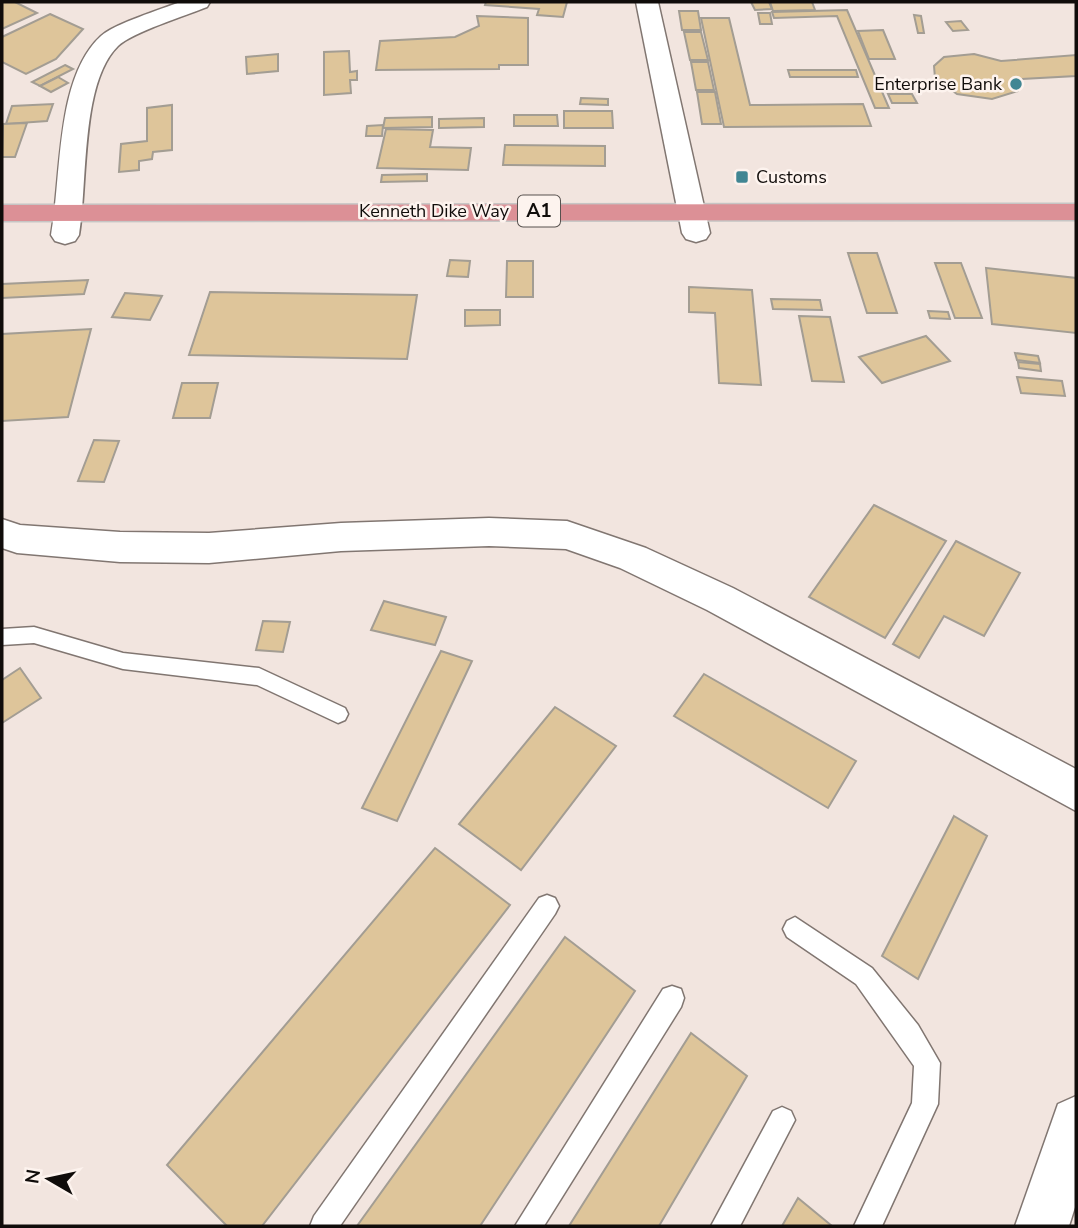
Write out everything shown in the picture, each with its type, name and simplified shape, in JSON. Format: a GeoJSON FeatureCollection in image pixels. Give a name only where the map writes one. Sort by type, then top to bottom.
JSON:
{"type":"FeatureCollection","features":[{"type":"Feature","properties":{"kind":"highway","name":"Kenneth Dike Way"},"geometry":{"type":"LineString","coordinates":[[2,235],[68,224],[694,222],[1076,212]]}},
{"type":"Feature","properties":{"kind":"highway","name":"Kenneth Dike Way"},"geometry":{"type":"LineString","coordinates":[[2,213],[68,224]]}},
{"type":"Feature","properties":{"kind":"highway","name":"Kenneth Dike Way"},"geometry":{"type":"LineString","coordinates":[[694,222],[1076,234]]}},
{"type":"Feature","properties":{"kind":"street"},"geometry":{"type":"LineString","coordinates":[[68,224],[74,155],[85,88],[89,68],[99,50],[111,40],[199,2]]}},
{"type":"Feature","properties":{"kind":"street"},"geometry":{"type":"LineString","coordinates":[[647,2],[694,222]]}},
{"type":"Feature","properties":{"kind":"street"},"geometry":{"type":"LineString","coordinates":[[2,533],[17,539],[120,547],[197,548],[489,532],[567,535],[633,558],[720,599],[1076,791]]}},
{"type":"Feature","properties":{"kind":"street"},"geometry":{"type":"LineString","coordinates":[[1042,1226],[1076,1122]]}},
{"type":"Feature","properties":{"kind":"lane"},"geometry":{"type":"LineString","coordinates":[[2,637],[34,635],[123,662],[251,674],[275,682],[338,714]]}},
{"type":"Feature","properties":{"kind":"lane"},"geometry":{"type":"LineString","coordinates":[[324,1226],[547,906]]}},
{"type":"Feature","properties":{"kind":"lane"},"geometry":{"type":"LineString","coordinates":[[795,929],[864,976],[909,1034],[926,1063],[925,1104],[868,1226]]}},
{"type":"Feature","properties":{"kind":"lane"},"geometry":{"type":"LineString","coordinates":[[529,1226],[672,998]]}},
{"type":"Feature","properties":{"kind":"lane"},"geometry":{"type":"LineString","coordinates":[[725,1226],[782,1120]]}},
{"type":"Feature","properties":{"kind":"building"},"geometry":{"type":"Polygon","coordinates":[[[2,2],[15,2],[37,13],[2,29],[2,2]]]}},
{"type":"Feature","properties":{"kind":"building"},"geometry":{"type":"Polygon","coordinates":[[[486,2],[567,2],[563,17],[537,15],[539,9],[485,5],[486,2]]]}},
{"type":"Feature","properties":{"kind":"building"},"geometry":{"type":"Polygon","coordinates":[[[751,2],[769,2],[772,9],[755,10],[751,2]]]}},
{"type":"Feature","properties":{"kind":"building"},"geometry":{"type":"Polygon","coordinates":[[[770,2],[812,2],[815,10],[773,11],[770,2]]]}},
{"type":"Feature","properties":{"kind":"building"},"geometry":{"type":"Polygon","coordinates":[[[847,10],[889,108],[875,108],[837,16],[774,18],[772,12],[847,10]]]}},
{"type":"Feature","properties":{"kind":"building"},"geometry":{"type":"Polygon","coordinates":[[[679,11],[698,11],[701,30],[682,30],[679,11]]]}},
{"type":"Feature","properties":{"kind":"building"},"geometry":{"type":"Polygon","coordinates":[[[758,13],[770,13],[772,24],[760,24],[758,13]]]}},
{"type":"Feature","properties":{"kind":"building"},"geometry":{"type":"Polygon","coordinates":[[[50,14],[83,29],[56,59],[26,74],[2,62],[2,37],[50,14]]]}},
{"type":"Feature","properties":{"kind":"building"},"geometry":{"type":"Polygon","coordinates":[[[914,15],[921,16],[924,33],[918,33],[914,15]]]}},
{"type":"Feature","properties":{"kind":"building"},"geometry":{"type":"Polygon","coordinates":[[[477,16],[528,18],[528,65],[499,65],[499,69],[376,70],[380,41],[455,37],[479,26],[477,16]]]}},
{"type":"Feature","properties":{"kind":"building"},"geometry":{"type":"Polygon","coordinates":[[[701,18],[729,18],[750,105],[863,104],[871,126],[724,127],[701,18]]]}},
{"type":"Feature","properties":{"kind":"building"},"geometry":{"type":"Polygon","coordinates":[[[961,21],[968,30],[953,31],[946,22],[961,21]]]}},
{"type":"Feature","properties":{"kind":"building"},"geometry":{"type":"Polygon","coordinates":[[[883,30],[895,59],[869,59],[858,31],[883,30]]]}},
{"type":"Feature","properties":{"kind":"building"},"geometry":{"type":"Polygon","coordinates":[[[684,32],[701,32],[708,60],[690,60],[684,32]]]}},
{"type":"Feature","properties":{"kind":"building"},"geometry":{"type":"Polygon","coordinates":[[[349,51],[350,72],[357,71],[357,80],[350,80],[351,93],[324,95],[324,52],[349,51]]]}},
{"type":"Feature","properties":{"kind":"building"},"geometry":{"type":"Polygon","coordinates":[[[278,54],[278,71],[247,74],[246,57],[278,54]]]}},
{"type":"Feature","properties":{"kind":"building"},"geometry":{"type":"Polygon","coordinates":[[[974,54],[1001,61],[1076,55],[1076,76],[1022,79],[1018,91],[992,99],[957,94],[935,78],[934,66],[944,57],[974,54]]]}},
{"type":"Feature","properties":{"kind":"building"},"geometry":{"type":"Polygon","coordinates":[[[691,62],[708,62],[714,90],[696,90],[691,62]]]}},
{"type":"Feature","properties":{"kind":"building"},"geometry":{"type":"Polygon","coordinates":[[[65,65],[73,69],[40,86],[32,82],[65,65]]]}},
{"type":"Feature","properties":{"kind":"building"},"geometry":{"type":"Polygon","coordinates":[[[788,70],[856,70],[858,77],[790,77],[788,70]]]}},
{"type":"Feature","properties":{"kind":"building"},"geometry":{"type":"Polygon","coordinates":[[[58,77],[68,83],[51,92],[40,86],[58,77]]]}},
{"type":"Feature","properties":{"kind":"building"},"geometry":{"type":"Polygon","coordinates":[[[697,92],[715,92],[721,124],[702,124],[697,92]]]}},
{"type":"Feature","properties":{"kind":"building"},"geometry":{"type":"Polygon","coordinates":[[[888,94],[912,94],[917,103],[892,103],[888,94]]]}},
{"type":"Feature","properties":{"kind":"building"},"geometry":{"type":"Polygon","coordinates":[[[581,98],[608,99],[608,105],[580,104],[581,98]]]}},
{"type":"Feature","properties":{"kind":"building"},"geometry":{"type":"Polygon","coordinates":[[[53,104],[47,121],[6,124],[12,106],[53,104]]]}},
{"type":"Feature","properties":{"kind":"building"},"geometry":{"type":"Polygon","coordinates":[[[172,105],[172,150],[153,152],[152,159],[139,161],[139,170],[119,172],[121,144],[147,141],[147,108],[172,105]]]}},
{"type":"Feature","properties":{"kind":"building"},"geometry":{"type":"Polygon","coordinates":[[[564,111],[612,111],[613,128],[564,128],[564,111]]]}},
{"type":"Feature","properties":{"kind":"building"},"geometry":{"type":"Polygon","coordinates":[[[514,115],[557,115],[558,126],[514,126],[514,115]]]}},
{"type":"Feature","properties":{"kind":"building"},"geometry":{"type":"Polygon","coordinates":[[[432,117],[432,127],[383,128],[385,118],[432,117]]]}},
{"type":"Feature","properties":{"kind":"building"},"geometry":{"type":"Polygon","coordinates":[[[484,118],[484,127],[439,128],[439,119],[484,118]]]}},
{"type":"Feature","properties":{"kind":"building"},"geometry":{"type":"Polygon","coordinates":[[[27,123],[15,157],[2,157],[3,124],[27,123]]]}},
{"type":"Feature","properties":{"kind":"building"},"geometry":{"type":"Polygon","coordinates":[[[383,125],[382,136],[366,136],[367,126],[383,125]]]}},
{"type":"Feature","properties":{"kind":"building"},"geometry":{"type":"Polygon","coordinates":[[[386,129],[433,130],[430,147],[471,148],[468,170],[377,168],[386,129]]]}},
{"type":"Feature","properties":{"kind":"building"},"geometry":{"type":"Polygon","coordinates":[[[505,145],[605,146],[605,166],[503,165],[505,145]]]}},
{"type":"Feature","properties":{"kind":"building"},"geometry":{"type":"Polygon","coordinates":[[[427,174],[427,181],[381,182],[382,175],[427,174]]]}},
{"type":"Feature","properties":{"kind":"building"},"geometry":{"type":"Polygon","coordinates":[[[848,253],[877,253],[897,313],[867,313],[848,253]]]}},
{"type":"Feature","properties":{"kind":"building"},"geometry":{"type":"Polygon","coordinates":[[[450,260],[470,261],[468,277],[447,276],[450,260]]]}},
{"type":"Feature","properties":{"kind":"building"},"geometry":{"type":"Polygon","coordinates":[[[507,261],[533,261],[533,297],[506,297],[507,261]]]}},
{"type":"Feature","properties":{"kind":"building"},"geometry":{"type":"Polygon","coordinates":[[[935,263],[961,263],[982,318],[955,318],[935,263]]]}},
{"type":"Feature","properties":{"kind":"building"},"geometry":{"type":"Polygon","coordinates":[[[986,268],[1076,278],[1076,333],[992,324],[986,268]]]}},
{"type":"Feature","properties":{"kind":"building"},"geometry":{"type":"Polygon","coordinates":[[[88,280],[84,294],[2,298],[2,284],[88,280]]]}},
{"type":"Feature","properties":{"kind":"building"},"geometry":{"type":"Polygon","coordinates":[[[689,287],[752,290],[761,385],[719,383],[715,313],[689,312],[689,287]]]}},
{"type":"Feature","properties":{"kind":"building"},"geometry":{"type":"Polygon","coordinates":[[[210,292],[417,295],[407,359],[189,355],[210,292]]]}},
{"type":"Feature","properties":{"kind":"building"},"geometry":{"type":"Polygon","coordinates":[[[125,293],[162,296],[150,320],[112,317],[125,293]]]}},
{"type":"Feature","properties":{"kind":"building"},"geometry":{"type":"Polygon","coordinates":[[[771,299],[820,300],[822,310],[773,309],[771,299]]]}},
{"type":"Feature","properties":{"kind":"building"},"geometry":{"type":"Polygon","coordinates":[[[465,310],[500,310],[500,325],[465,326],[465,310]]]}},
{"type":"Feature","properties":{"kind":"building"},"geometry":{"type":"Polygon","coordinates":[[[928,311],[948,312],[950,319],[930,318],[928,311]]]}},
{"type":"Feature","properties":{"kind":"building"},"geometry":{"type":"Polygon","coordinates":[[[799,316],[830,317],[844,382],[812,381],[799,316]]]}},
{"type":"Feature","properties":{"kind":"building"},"geometry":{"type":"Polygon","coordinates":[[[91,329],[68,417],[2,421],[2,334],[91,329]]]}},
{"type":"Feature","properties":{"kind":"building"},"geometry":{"type":"Polygon","coordinates":[[[926,336],[950,361],[882,383],[859,357],[926,336]]]}},
{"type":"Feature","properties":{"kind":"building"},"geometry":{"type":"Polygon","coordinates":[[[1015,353],[1038,356],[1040,363],[1017,360],[1015,353]]]}},
{"type":"Feature","properties":{"kind":"building"},"geometry":{"type":"Polygon","coordinates":[[[1018,362],[1040,364],[1041,371],[1019,368],[1018,362]]]}},
{"type":"Feature","properties":{"kind":"building"},"geometry":{"type":"Polygon","coordinates":[[[1017,377],[1062,381],[1065,396],[1021,393],[1017,377]]]}},
{"type":"Feature","properties":{"kind":"building"},"geometry":{"type":"Polygon","coordinates":[[[182,383],[218,383],[210,418],[173,418],[182,383]]]}},
{"type":"Feature","properties":{"kind":"building"},"geometry":{"type":"Polygon","coordinates":[[[94,440],[119,441],[104,482],[78,481],[94,440]]]}},
{"type":"Feature","properties":{"kind":"building"},"geometry":{"type":"Polygon","coordinates":[[[874,505],[946,541],[885,638],[809,597],[874,505]]]}},
{"type":"Feature","properties":{"kind":"building"},"geometry":{"type":"Polygon","coordinates":[[[956,541],[1020,573],[984,636],[944,616],[919,658],[893,644],[956,541]]]}},
{"type":"Feature","properties":{"kind":"building"},"geometry":{"type":"Polygon","coordinates":[[[384,601],[446,617],[435,645],[371,630],[384,601]]]}},
{"type":"Feature","properties":{"kind":"building"},"geometry":{"type":"Polygon","coordinates":[[[263,621],[290,622],[283,652],[256,650],[263,621]]]}},
{"type":"Feature","properties":{"kind":"building"},"geometry":{"type":"Polygon","coordinates":[[[441,651],[472,661],[397,821],[362,808],[441,651]]]}},
{"type":"Feature","properties":{"kind":"building"},"geometry":{"type":"Polygon","coordinates":[[[20,668],[41,698],[2,723],[2,680],[20,668]]]}},
{"type":"Feature","properties":{"kind":"building"},"geometry":{"type":"Polygon","coordinates":[[[704,674],[856,761],[828,808],[674,716],[704,674]]]}},
{"type":"Feature","properties":{"kind":"building"},"geometry":{"type":"Polygon","coordinates":[[[555,707],[616,746],[521,870],[459,824],[555,707]]]}},
{"type":"Feature","properties":{"kind":"building"},"geometry":{"type":"Polygon","coordinates":[[[954,816],[987,836],[918,979],[882,956],[954,816]]]}},
{"type":"Feature","properties":{"kind":"building"},"geometry":{"type":"Polygon","coordinates":[[[435,848],[510,905],[262,1226],[227,1226],[167,1165],[435,848]]]}},
{"type":"Feature","properties":{"kind":"building"},"geometry":{"type":"Polygon","coordinates":[[[565,937],[635,991],[480,1226],[357,1226],[565,937]]]}},
{"type":"Feature","properties":{"kind":"building"},"geometry":{"type":"Polygon","coordinates":[[[691,1033],[747,1076],[659,1226],[569,1226],[691,1033]]]}},
{"type":"Feature","properties":{"kind":"building"},"geometry":{"type":"Polygon","coordinates":[[[798,1198],[832,1226],[782,1226],[798,1198]]]}},
{"type":"Feature","properties":{"kind":"place","name":"Enterprise Bank"},"geometry":{"type":"Point","coordinates":[1016,84]}},
{"type":"Feature","properties":{"kind":"place","name":"Customs"},"geometry":{"type":"Point","coordinates":[742,177]}}]}
